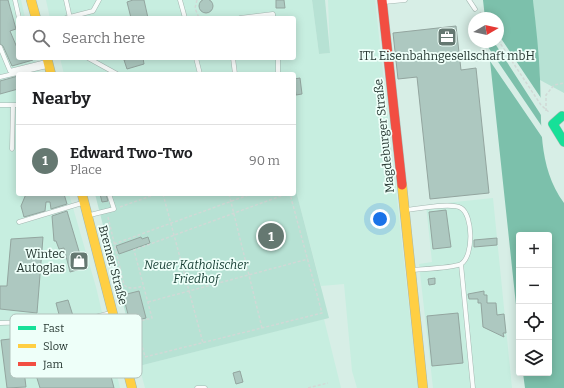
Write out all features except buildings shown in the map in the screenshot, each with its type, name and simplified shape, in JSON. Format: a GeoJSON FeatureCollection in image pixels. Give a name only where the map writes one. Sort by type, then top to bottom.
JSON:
{"type":"FeatureCollection","features":[{"type":"Feature","properties":{"kind":"street"},"geometry":{"type":"LineString","coordinates":[[31,0],[35,16]]}},
{"type":"Feature","properties":{"kind":"street","name":"Magdeburger Straße"},"geometry":{"type":"LineString","coordinates":[[382,1],[423,388]]}},
{"type":"Feature","properties":{"kind":"street"},"geometry":{"type":"LineString","coordinates":[[562,116],[553,124],[564,142]]}},
{"type":"Feature","properties":{"kind":"street","name":"Bremer Straße"},"geometry":{"type":"LineString","coordinates":[[83,198],[113,313]]}},
{"type":"Feature","properties":{"kind":"street","name":"Bremer Straße"},"geometry":{"type":"LineString","coordinates":[[129,378],[132,388]]}},
{"type":"Feature","properties":{"kind":"lane"},"geometry":{"type":"LineString","coordinates":[[15,0],[19,16]]}},
{"type":"Feature","properties":{"kind":"lane"},"geometry":{"type":"LineString","coordinates":[[66,0],[69,16]]}},
{"type":"Feature","properties":{"kind":"lane"},"geometry":{"type":"LineString","coordinates":[[76,16],[93,11],[99,0]]}},
{"type":"Feature","properties":{"kind":"lane"},"geometry":{"type":"LineString","coordinates":[[180,0],[184,16]]}},
{"type":"Feature","properties":{"kind":"lane"},"geometry":{"type":"LineString","coordinates":[[382,1],[405,0]]}},
{"type":"Feature","properties":{"kind":"lane"},"geometry":{"type":"LineString","coordinates":[[469,0],[475,9]]}},
{"type":"Feature","properties":{"kind":"lane"},"geometry":{"type":"LineString","coordinates":[[256,16],[273,14],[273,16]]}},
{"type":"Feature","properties":{"kind":"lane"},"geometry":{"type":"LineString","coordinates":[[0,47],[10,71],[49,65]]}},
{"type":"Feature","properties":{"kind":"lane"},"geometry":{"type":"LineString","coordinates":[[92,60],[113,72]]}},
{"type":"Feature","properties":{"kind":"lane"},"geometry":{"type":"LineString","coordinates":[[196,60],[200,72]]}},
{"type":"Feature","properties":{"kind":"lane"},"geometry":{"type":"LineString","coordinates":[[234,60],[235,72]]}},
{"type":"Feature","properties":{"kind":"lane"},"geometry":{"type":"LineString","coordinates":[[278,60],[278,72]]}},
{"type":"Feature","properties":{"kind":"lane"},"geometry":{"type":"LineString","coordinates":[[20,72],[49,65]]}},
{"type":"Feature","properties":{"kind":"lane"},"geometry":{"type":"LineString","coordinates":[[0,77],[16,73]]}},
{"type":"Feature","properties":{"kind":"lane"},"geometry":{"type":"LineString","coordinates":[[0,105],[13,107],[16,106]]}},
{"type":"Feature","properties":{"kind":"lane"},"geometry":{"type":"LineString","coordinates":[[12,150],[13,107]]}},
{"type":"Feature","properties":{"kind":"lane"},"geometry":{"type":"LineString","coordinates":[[12,142],[16,141]]}},
{"type":"Feature","properties":{"kind":"lane"},"geometry":{"type":"LineString","coordinates":[[88,216],[114,209],[111,196]]}},
{"type":"Feature","properties":{"kind":"lane"},"geometry":{"type":"LineString","coordinates":[[19,222],[83,198]]}},
{"type":"Feature","properties":{"kind":"lane"},"geometry":{"type":"LineString","coordinates":[[404,210],[451,206],[461,208],[468,216],[471,249],[467,258],[461,264],[410,271]]}},
{"type":"Feature","properties":{"kind":"lane"},"geometry":{"type":"LineString","coordinates":[[461,264],[473,388]]}},
{"type":"Feature","properties":{"kind":"lane"},"geometry":{"type":"LineString","coordinates":[[109,314],[113,313]]}},
{"type":"Feature","properties":{"kind":"lane"},"geometry":{"type":"LineString","coordinates":[[0,323],[10,323]]}},
{"type":"Feature","properties":{"kind":"lane"},"geometry":{"type":"LineString","coordinates":[[197,388],[205,388]]}},
{"type":"Feature","properties":{"kind":"path"},"geometry":{"type":"LineString","coordinates":[[197,0],[195,8],[198,16]]}},
{"type":"Feature","properties":{"kind":"path"},"geometry":{"type":"LineString","coordinates":[[503,48],[541,104]]}},
{"type":"Feature","properties":{"kind":"path"},"geometry":{"type":"LineString","coordinates":[[546,111],[546,95],[554,85],[564,83]]}},
{"type":"Feature","properties":{"kind":"path"},"geometry":{"type":"LineString","coordinates":[[114,209],[150,196]]}},
{"type":"Feature","properties":{"kind":"path"},"geometry":{"type":"LineString","coordinates":[[164,196],[203,343]]}},
{"type":"Feature","properties":{"kind":"path"},"geometry":{"type":"LineString","coordinates":[[229,196],[262,328]]}},
{"type":"Feature","properties":{"kind":"path"},"geometry":{"type":"LineString","coordinates":[[114,244],[246,196]]}},
{"type":"Feature","properties":{"kind":"path"},"geometry":{"type":"LineString","coordinates":[[142,320],[152,318],[134,250],[281,196]]}},
{"type":"Feature","properties":{"kind":"path"},"geometry":{"type":"LineString","coordinates":[[142,346],[145,358],[322,313],[291,196]]}},
{"type":"Feature","properties":{"kind":"path"},"geometry":{"type":"LineString","coordinates":[[106,211],[124,285],[128,288],[143,286]]}},
{"type":"Feature","properties":{"kind":"path"},"geometry":{"type":"LineString","coordinates":[[148,302],[308,259]]}},
{"type":"Feature","properties":{"kind":"path"},"geometry":{"type":"LineString","coordinates":[[308,388],[328,383]]}},
{"type":"Feature","properties":{"kind":"shaded area"},"geometry":{"type":"Polygon","coordinates":[[[0,0],[21,0],[25,16],[16,16],[16,60],[36,60],[38,72],[16,72],[16,196],[70,196],[102,314],[10,314],[10,378],[118,378],[120,388],[0,388],[0,0]]]}},
{"type":"Feature","properties":{"kind":"shaded area"},"geometry":{"type":"Polygon","coordinates":[[[46,0],[312,0],[319,54],[330,53],[328,0],[375,0],[418,388],[357,388],[352,371],[344,284],[321,286],[296,191],[296,72],[64,72],[60,60],[296,60],[296,16],[50,16],[46,0]]]}},
{"type":"Feature","properties":{"kind":"shaded area"},"geometry":{"type":"Polygon","coordinates":[[[483,0],[533,0],[539,59],[541,127],[545,159],[555,189],[564,203],[564,388],[525,388],[523,376],[552,376],[552,232],[516,232],[516,305],[489,48],[504,48],[504,12],[484,12],[483,0]]]}},
{"type":"Feature","properties":{"kind":"shaded area"},"geometry":{"type":"Polygon","coordinates":[[[493,198],[512,388],[433,388],[419,264],[432,262],[426,205],[493,198]]]}},
{"type":"Feature","properties":{"kind":"shaded area"},"geometry":{"type":"Polygon","coordinates":[[[324,319],[341,388],[145,388],[142,377],[142,365],[324,319]]]}},
{"type":"Feature","properties":{"kind":"green space"},"geometry":{"type":"Polygon","coordinates":[[[312,0],[325,0],[330,53],[319,54],[312,0]]]}},
{"type":"Feature","properties":{"kind":"green space"},"geometry":{"type":"Polygon","coordinates":[[[533,0],[564,0],[564,93],[540,80],[533,0]]]}},
{"type":"Feature","properties":{"kind":"green space","name":"Neuer Katholischer Friedhof"},"geometry":{"type":"Polygon","coordinates":[[[296,191],[329,318],[142,365],[142,314],[126,314],[96,196],[296,196],[296,191]]]}},
{"type":"Feature","properties":{"kind":"pier"},"geometry":{"type":"Polygon","coordinates":[[[504,43],[541,98],[541,115],[498,48],[504,48],[504,43]]]}},
{"type":"Feature","properties":{"kind":"pier"},"geometry":{"type":"Polygon","coordinates":[[[488,48],[543,128],[544,140],[490,61],[488,48]]]}},
{"type":"Feature","properties":{"kind":"traffic: fast"},"geometry":{"type":"LineString","coordinates":[[562,116],[553,124],[564,142]]}},
{"type":"Feature","properties":{"kind":"traffic: slow"},"geometry":{"type":"LineString","coordinates":[[31,0],[35,16]]}},
{"type":"Feature","properties":{"kind":"traffic: slow"},"geometry":{"type":"LineString","coordinates":[[48,60],[50,72]]}},
{"type":"Feature","properties":{"kind":"traffic: slow"},"geometry":{"type":"LineString","coordinates":[[402,185],[423,388]]}},
{"type":"Feature","properties":{"kind":"traffic: slow"},"geometry":{"type":"LineString","coordinates":[[83,196],[113,314]]}},
{"type":"Feature","properties":{"kind":"traffic: slow"},"geometry":{"type":"LineString","coordinates":[[129,378],[132,388]]}},
{"type":"Feature","properties":{"kind":"traffic: jam"},"geometry":{"type":"LineString","coordinates":[[382,0],[402,185]]}},
{"type":"Feature","properties":{"kind":"place","name":"ITL Eisenbahngesellschaft mbH"},"geometry":{"type":"Point","coordinates":[447,37]}},
{"type":"Feature","properties":{"kind":"place","name":"Edward Two-Two"},"geometry":{"type":"Point","coordinates":[271,236]}},
{"type":"Feature","properties":{"kind":"place","name":"Wintec Autoglas"},"geometry":{"type":"Point","coordinates":[79,261]}}]}
